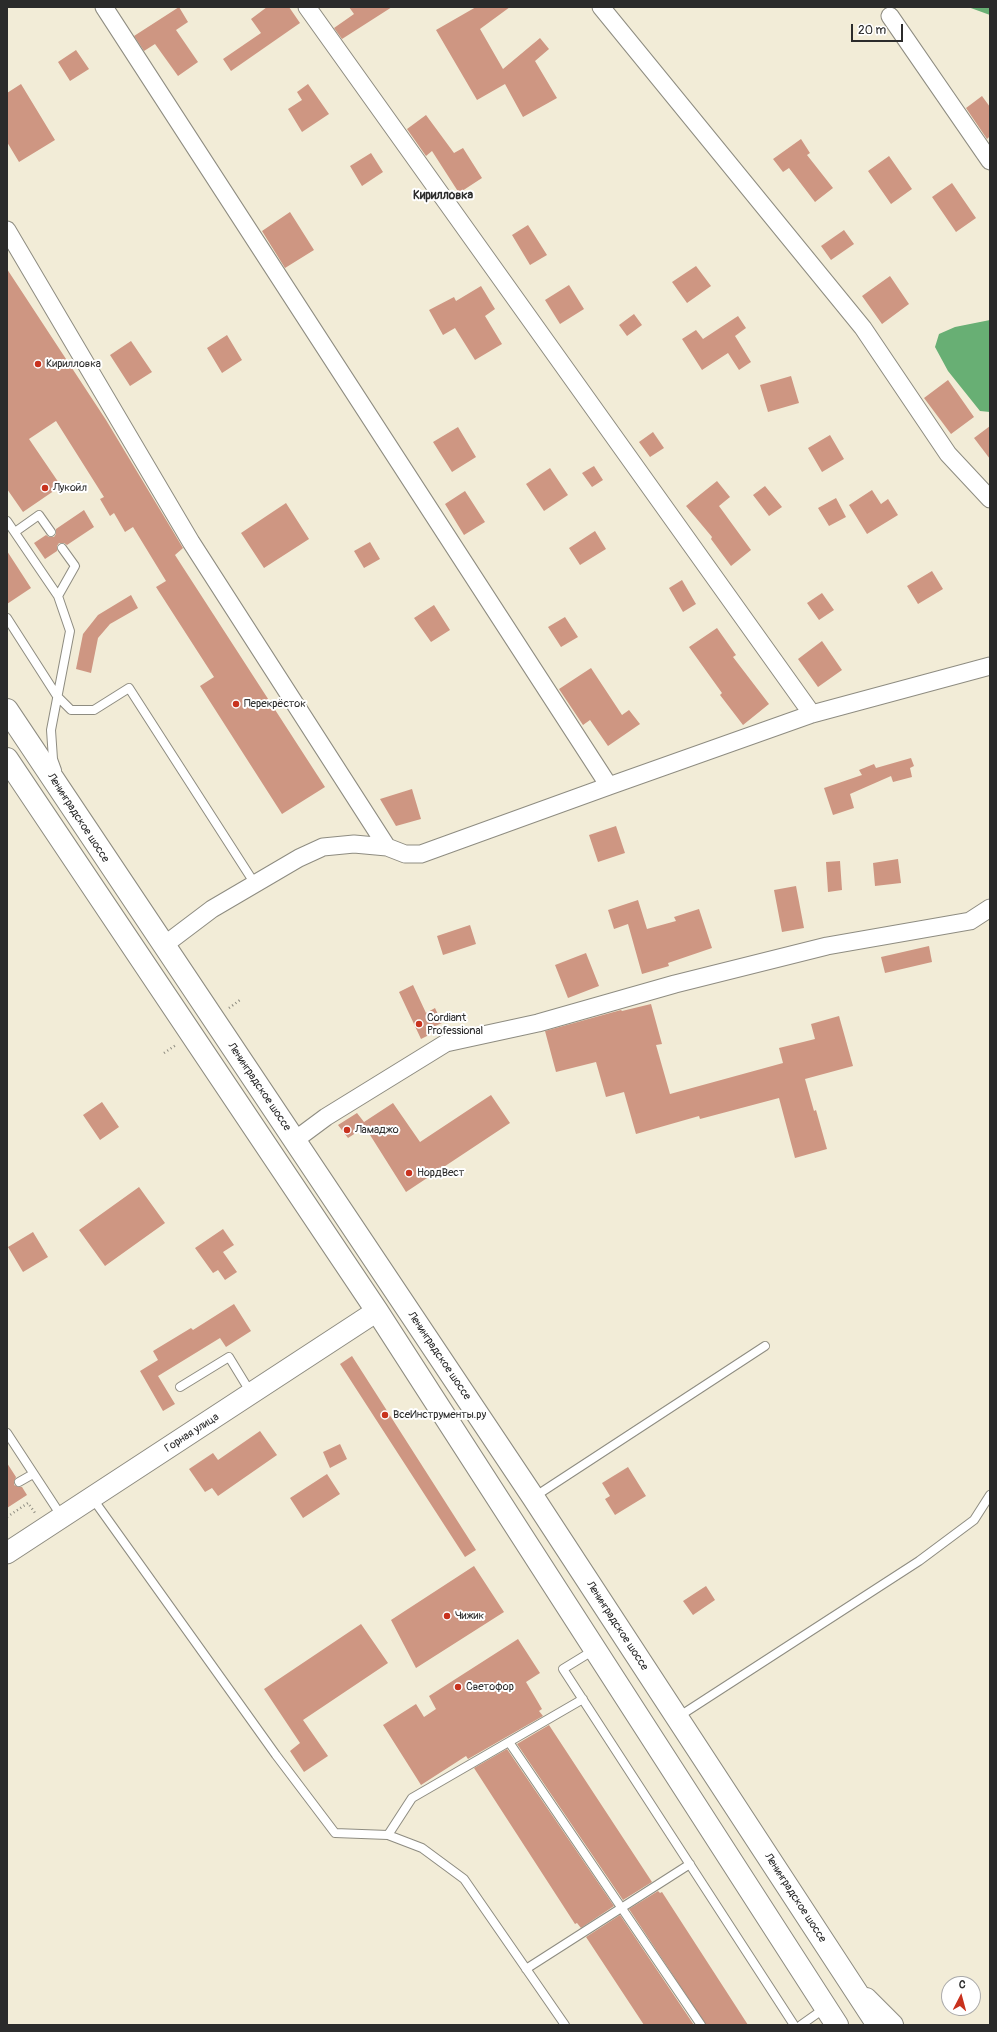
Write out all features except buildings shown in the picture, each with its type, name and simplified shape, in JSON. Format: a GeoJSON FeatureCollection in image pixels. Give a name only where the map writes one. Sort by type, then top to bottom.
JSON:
{"type":"FeatureCollection","features":[{"type":"Feature","properties":{"kind":"main road","name":"Ленинградское шоссе"},"geometry":{"type":"LineString","coordinates":[[7,710],[163,946],[295,1140],[533,1497],[878,2025]]}},
{"type":"Feature","properties":{"kind":"main road"},"geometry":{"type":"LineString","coordinates":[[7,759],[377,1311],[828,2011]]}},
{"type":"Feature","properties":{"kind":"main road"},"geometry":{"type":"LineString","coordinates":[[850,1982],[892,2025]]}},
{"type":"Feature","properties":{"kind":"street"},"geometry":{"type":"LineString","coordinates":[[104,7],[609,786]]}},
{"type":"Feature","properties":{"kind":"street"},"geometry":{"type":"LineString","coordinates":[[307,7],[812,714]]}},
{"type":"Feature","properties":{"kind":"street"},"geometry":{"type":"LineString","coordinates":[[601,7],[863,328],[948,454],[990,500]]}},
{"type":"Feature","properties":{"kind":"street"},"geometry":{"type":"LineString","coordinates":[[890,16],[990,161]]}},
{"type":"Feature","properties":{"kind":"street"},"geometry":{"type":"LineString","coordinates":[[7,230],[191,542],[387,847]]}},
{"type":"Feature","properties":{"kind":"street"},"geometry":{"type":"LineString","coordinates":[[163,946],[212,909],[299,858],[323,847],[354,844],[387,847],[406,854],[421,854],[812,714],[990,666]]}},
{"type":"Feature","properties":{"kind":"street"},"geometry":{"type":"LineString","coordinates":[[295,1140],[326,1117],[446,1043],[538,1023],[675,984],[827,946],[970,921],[990,908]]}},
{"type":"Feature","properties":{"kind":"street","name":"Горная улица"},"geometry":{"type":"LineString","coordinates":[[7,1553],[92,1499],[377,1311]]}},
{"type":"Feature","properties":{"kind":"lane"},"geometry":{"type":"LineString","coordinates":[[15,532],[39,515],[51,532]]}},
{"type":"Feature","properties":{"kind":"lane"},"geometry":{"type":"LineString","coordinates":[[7,521],[58,596],[70,631],[51,730],[54,759],[68,801]]}},
{"type":"Feature","properties":{"kind":"lane"},"geometry":{"type":"LineString","coordinates":[[58,596],[75,566],[62,548]]}},
{"type":"Feature","properties":{"kind":"lane"},"geometry":{"type":"LineString","coordinates":[[7,618],[58,696],[72,710],[94,710],[129,688],[255,884]]}},
{"type":"Feature","properties":{"kind":"lane"},"geometry":{"type":"LineString","coordinates":[[533,1497],[765,1346]]}},
{"type":"Feature","properties":{"kind":"lane"},"geometry":{"type":"LineString","coordinates":[[180,1387],[229,1357],[252,1394]]}},
{"type":"Feature","properties":{"kind":"lane"},"geometry":{"type":"LineString","coordinates":[[7,1433],[62,1518]]}},
{"type":"Feature","properties":{"kind":"lane"},"geometry":{"type":"LineString","coordinates":[[19,1482],[33,1474]]}},
{"type":"Feature","properties":{"kind":"lane"},"geometry":{"type":"LineString","coordinates":[[677,1718],[919,1561],[974,1520],[990,1495]]}},
{"type":"Feature","properties":{"kind":"lane"},"geometry":{"type":"LineString","coordinates":[[92,1499],[276,1755],[335,1833],[388,1835],[422,1848],[464,1879],[565,2025]]}},
{"type":"Feature","properties":{"kind":"lane"},"geometry":{"type":"LineString","coordinates":[[595,1649],[563,1670],[794,2025]]}},
{"type":"Feature","properties":{"kind":"lane"},"geometry":{"type":"LineString","coordinates":[[388,1835],[412,1798],[582,1699]]}},
{"type":"Feature","properties":{"kind":"lane"},"geometry":{"type":"LineString","coordinates":[[510,1742],[701,2025]]}},
{"type":"Feature","properties":{"kind":"lane"},"geometry":{"type":"LineString","coordinates":[[526,1968],[690,1864]]}},
{"type":"Feature","properties":{"kind":"lane"},"geometry":{"type":"LineString","coordinates":[[801,2025],[828,2011]]}},
{"type":"Feature","properties":{"kind":"path"},"geometry":{"type":"LineString","coordinates":[[225,1011],[240,1000]]}},
{"type":"Feature","properties":{"kind":"path"},"geometry":{"type":"LineString","coordinates":[[164,1053],[178,1043]]}},
{"type":"Feature","properties":{"kind":"green space"},"geometry":{"type":"Polygon","coordinates":[[[968,7],[990,7],[990,15],[968,7]]]}},
{"type":"Feature","properties":{"kind":"green space"},"geometry":{"type":"Polygon","coordinates":[[[990,320],[990,412],[980,411],[948,371],[935,347],[939,334],[955,327],[990,320]]]}},
{"type":"Feature","properties":{"kind":"place","name":"Кирилловка"},"geometry":{"type":"Point","coordinates":[38,364]}},
{"type":"Feature","properties":{"kind":"place","name":"Лукойл"},"geometry":{"type":"Point","coordinates":[45,488]}},
{"type":"Feature","properties":{"kind":"place","name":"Перекрёсток"},"geometry":{"type":"Point","coordinates":[236,704]}},
{"type":"Feature","properties":{"kind":"place","name":"Cordiant Professional"},"geometry":{"type":"Point","coordinates":[419,1024]}},
{"type":"Feature","properties":{"kind":"place","name":"Ламаджо"},"geometry":{"type":"Point","coordinates":[347,1130]}},
{"type":"Feature","properties":{"kind":"place","name":"НордВест"},"geometry":{"type":"Point","coordinates":[409,1173]}},
{"type":"Feature","properties":{"kind":"place","name":"ВсеИнструменты.ру"},"geometry":{"type":"Point","coordinates":[385,1415]}},
{"type":"Feature","properties":{"kind":"place","name":"Чижик"},"geometry":{"type":"Point","coordinates":[447,1616]}},
{"type":"Feature","properties":{"kind":"place","name":"Светофор"},"geometry":{"type":"Point","coordinates":[458,1687]}},
{"type":"Feature","properties":{"kind":"district","name":"Кирилловка"},"geometry":{"type":"Point","coordinates":[443,196]}}]}
